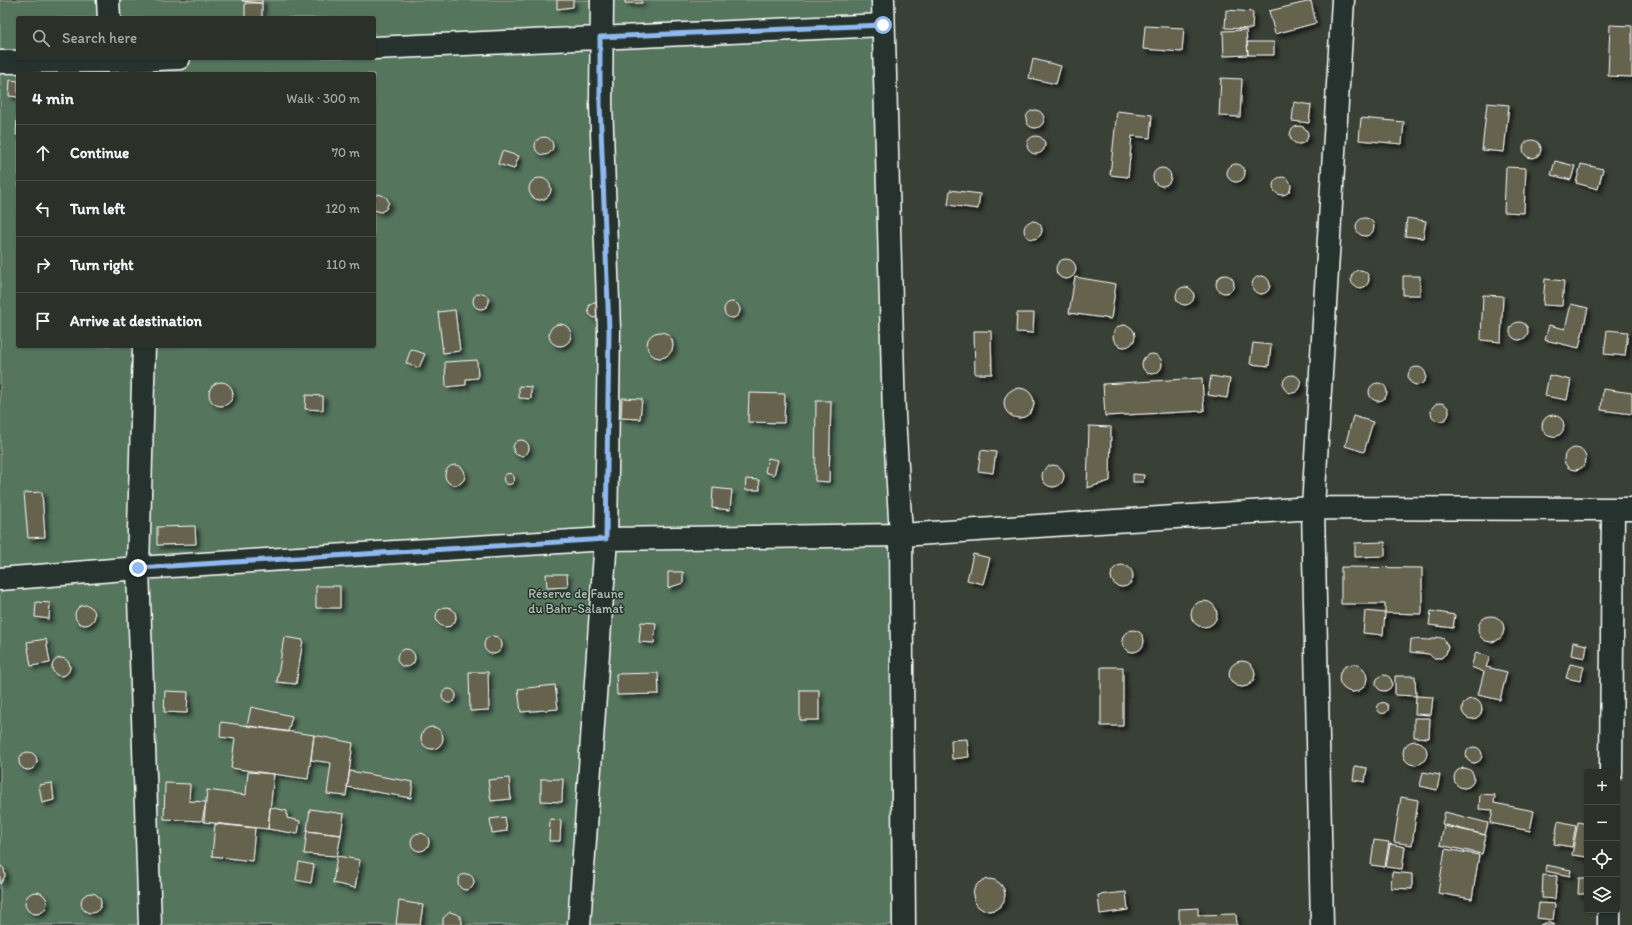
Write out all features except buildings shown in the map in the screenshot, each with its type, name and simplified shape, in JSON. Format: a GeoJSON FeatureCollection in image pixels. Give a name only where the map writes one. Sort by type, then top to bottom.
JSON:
{"type":"FeatureCollection","features":[{"type":"Feature","properties":{"kind":"street"},"geometry":{"type":"LineString","coordinates":[[108,0],[110,16]]}},
{"type":"Feature","properties":{"kind":"street"},"geometry":{"type":"LineString","coordinates":[[579,925],[606,539],[609,330],[602,170],[600,37],[602,0]]}},
{"type":"Feature","properties":{"kind":"street"},"geometry":{"type":"LineString","coordinates":[[883,0],[894,416],[901,535],[904,925]]}},
{"type":"Feature","properties":{"kind":"street"},"geometry":{"type":"LineString","coordinates":[[1322,925],[1313,508],[1343,0]]}},
{"type":"Feature","properties":{"kind":"street"},"geometry":{"type":"LineString","coordinates":[[376,48],[883,25]]}},
{"type":"Feature","properties":{"kind":"street"},"geometry":{"type":"LineString","coordinates":[[0,62],[115,64],[158,60]]}},
{"type":"Feature","properties":{"kind":"street"},"geometry":{"type":"LineString","coordinates":[[144,348],[138,568],[150,925]]}},
{"type":"Feature","properties":{"kind":"street"},"geometry":{"type":"LineString","coordinates":[[0,579],[138,568],[606,539],[901,535],[1313,508],[1622,510],[1611,769]]}},
{"type":"Feature","properties":{"kind":"street"},"geometry":{"type":"LineString","coordinates":[[1609,913],[1609,925]]}},
{"type":"Feature","properties":{"kind":"green space","name":"Réserve de Faune du Bahr-Salamat"},"geometry":{"type":"Polygon","coordinates":[[[0,0],[883,0],[904,925],[0,925],[0,0]]]}},
{"type":"Feature","properties":{"kind":"route"},"geometry":{"type":"LineString","coordinates":[[138,568],[606,539],[609,330],[600,103],[600,37],[883,25]]}}]}
